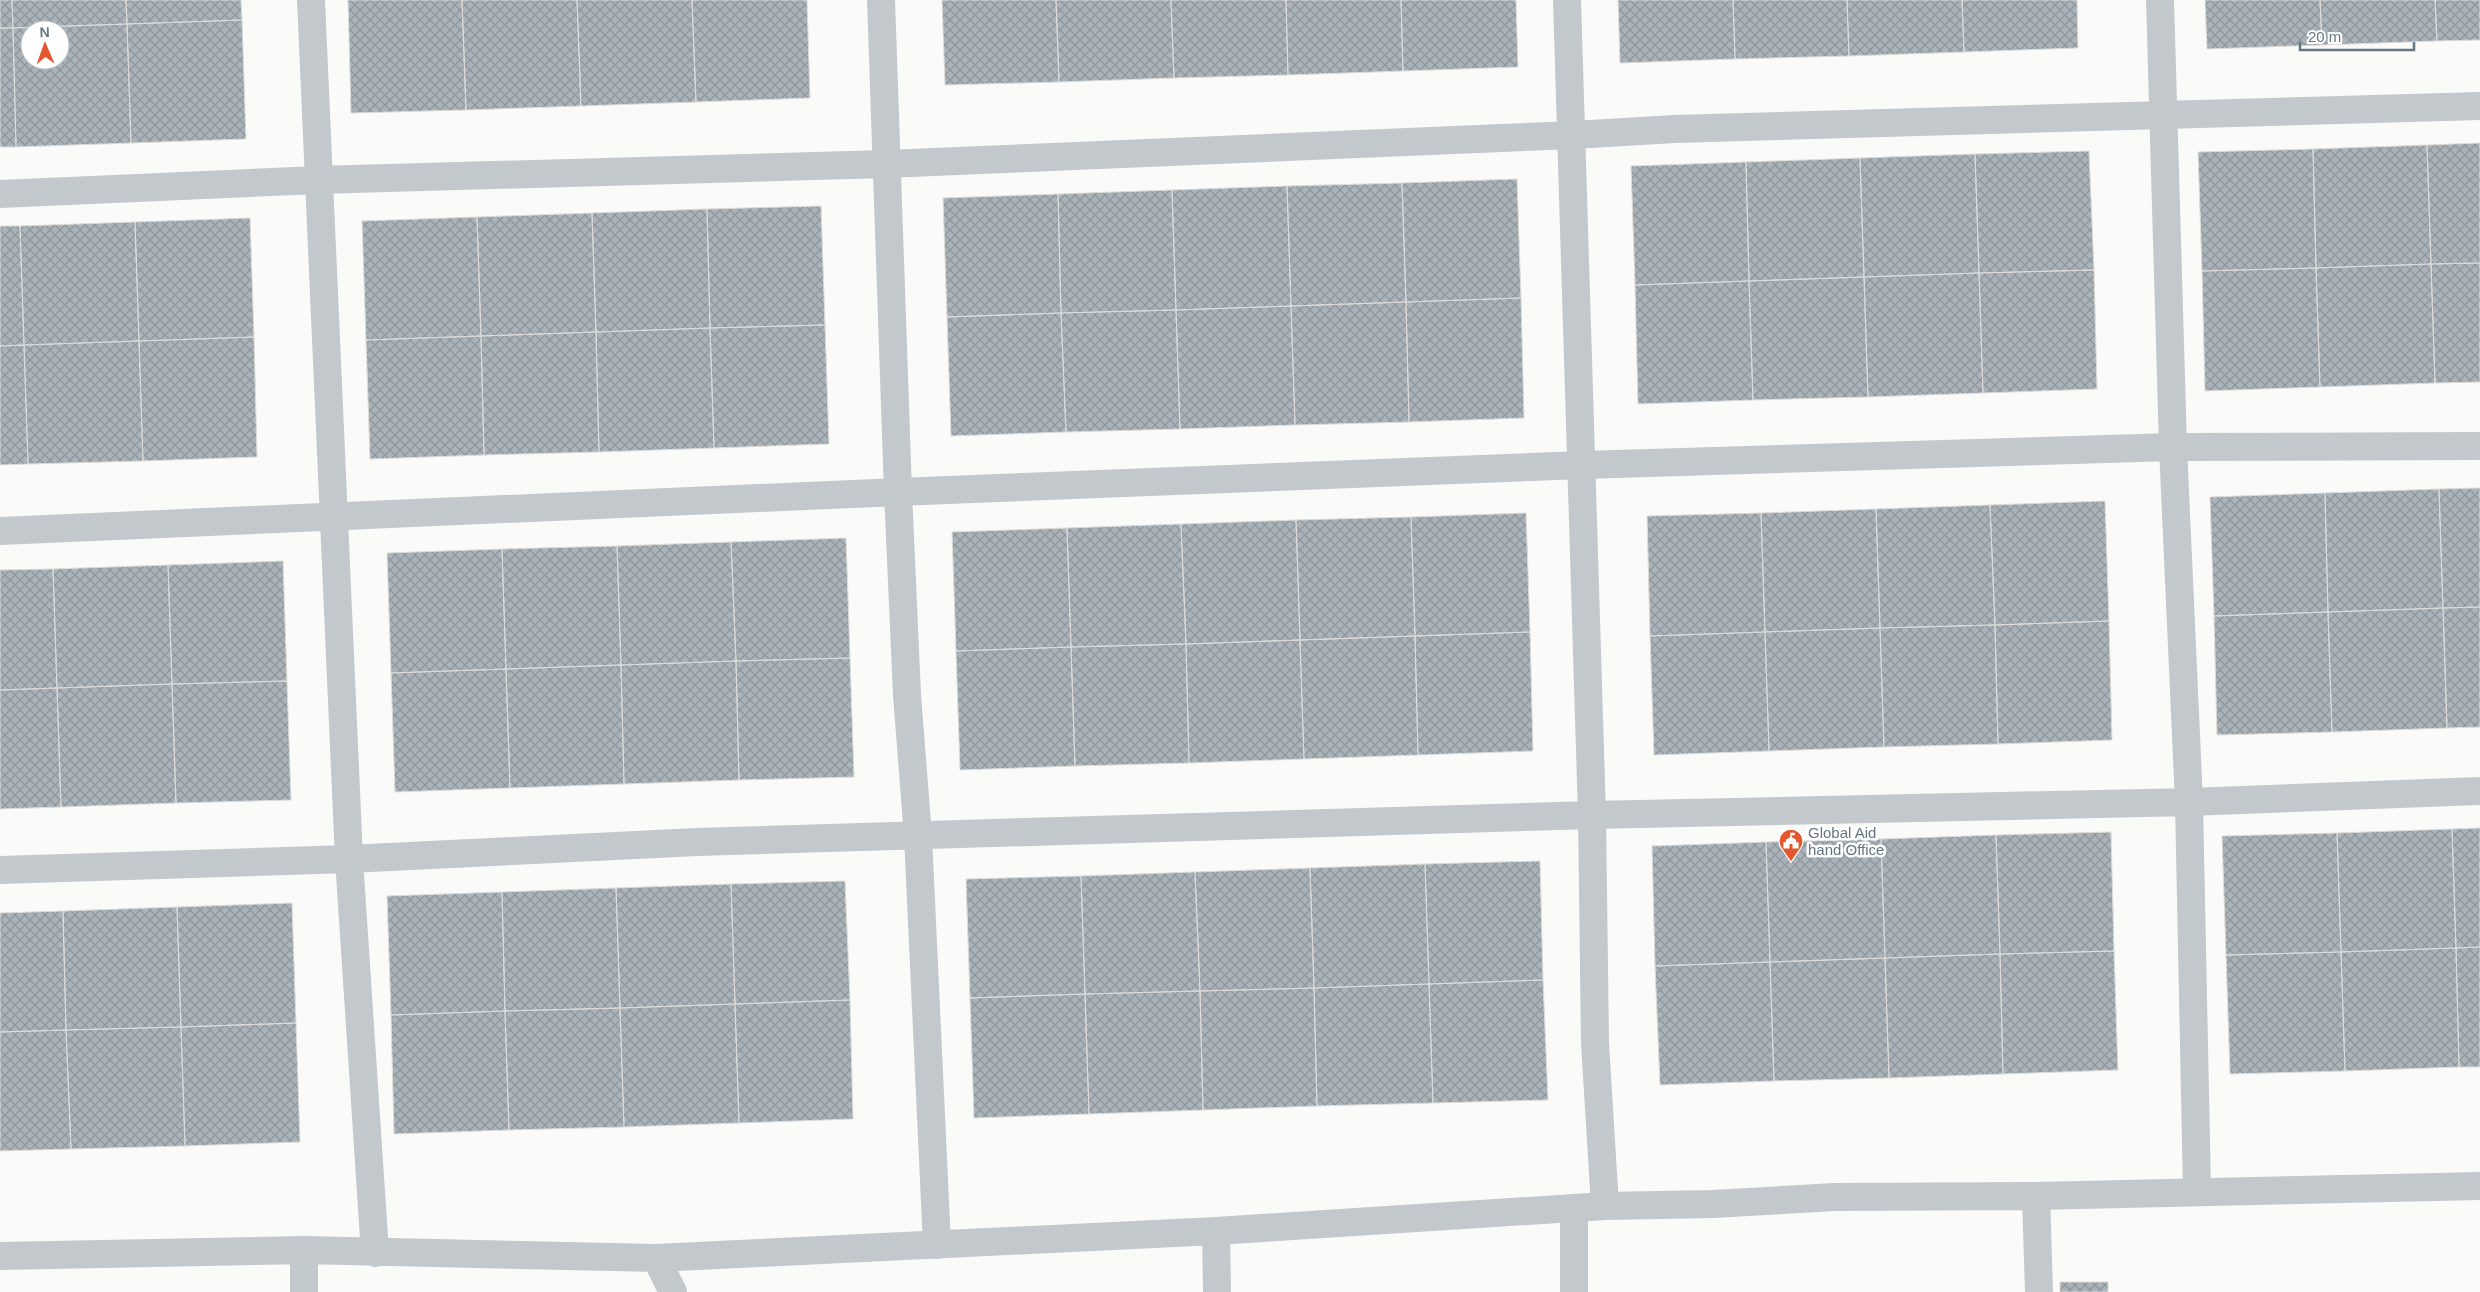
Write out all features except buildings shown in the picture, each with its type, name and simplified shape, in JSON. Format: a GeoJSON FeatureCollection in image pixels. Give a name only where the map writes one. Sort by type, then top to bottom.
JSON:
{"type":"FeatureCollection","features":[{"type":"Feature","properties":{"kind":"street"},"geometry":{"type":"LineString","coordinates":[[312,0],[318,180],[349,859],[375,1253]]}},
{"type":"Feature","properties":{"kind":"street"},"geometry":{"type":"LineString","coordinates":[[881,0],[907,695],[918,836],[937,1245]]}},
{"type":"Feature","properties":{"kind":"street"},"geometry":{"type":"LineString","coordinates":[[1567,0],[1583,465],[1592,815],[1595,1043],[1605,1206]]}},
{"type":"Feature","properties":{"kind":"street"},"geometry":{"type":"LineString","coordinates":[[2160,0],[2165,116],[2173,447],[2189,802],[2197,1191]]}},
{"type":"Feature","properties":{"kind":"street"},"geometry":{"type":"LineString","coordinates":[[0,194],[318,180],[886,164],[1675,129],[2480,106]]}},
{"type":"Feature","properties":{"kind":"street"},"geometry":{"type":"LineString","coordinates":[[0,531],[898,492],[1583,465],[2173,447],[2480,446]]}},
{"type":"Feature","properties":{"kind":"street"},"geometry":{"type":"LineString","coordinates":[[0,870],[349,859],[697,842],[1592,815],[2189,802],[2480,791]]}},
{"type":"Feature","properties":{"kind":"street"},"geometry":{"type":"LineString","coordinates":[[0,1256],[304,1250],[656,1258],[1216,1231],[1574,1210],[1605,1206],[1713,1204],[1835,1197],[2036,1196],[2480,1186]]}},
{"type":"Feature","properties":{"kind":"street"},"geometry":{"type":"LineString","coordinates":[[2036,1196],[2039,1292]]}},
{"type":"Feature","properties":{"kind":"street"},"geometry":{"type":"LineString","coordinates":[[1574,1210],[1574,1292]]}},
{"type":"Feature","properties":{"kind":"street"},"geometry":{"type":"LineString","coordinates":[[1216,1231],[1217,1292]]}},
{"type":"Feature","properties":{"kind":"street"},"geometry":{"type":"LineString","coordinates":[[304,1250],[304,1292]]}},
{"type":"Feature","properties":{"kind":"street"},"geometry":{"type":"LineString","coordinates":[[656,1258],[673,1292]]}},
{"type":"Feature","properties":{"kind":"place","name":"Global Aid hand Office"},"geometry":{"type":"Point","coordinates":[1791,862]}}]}
